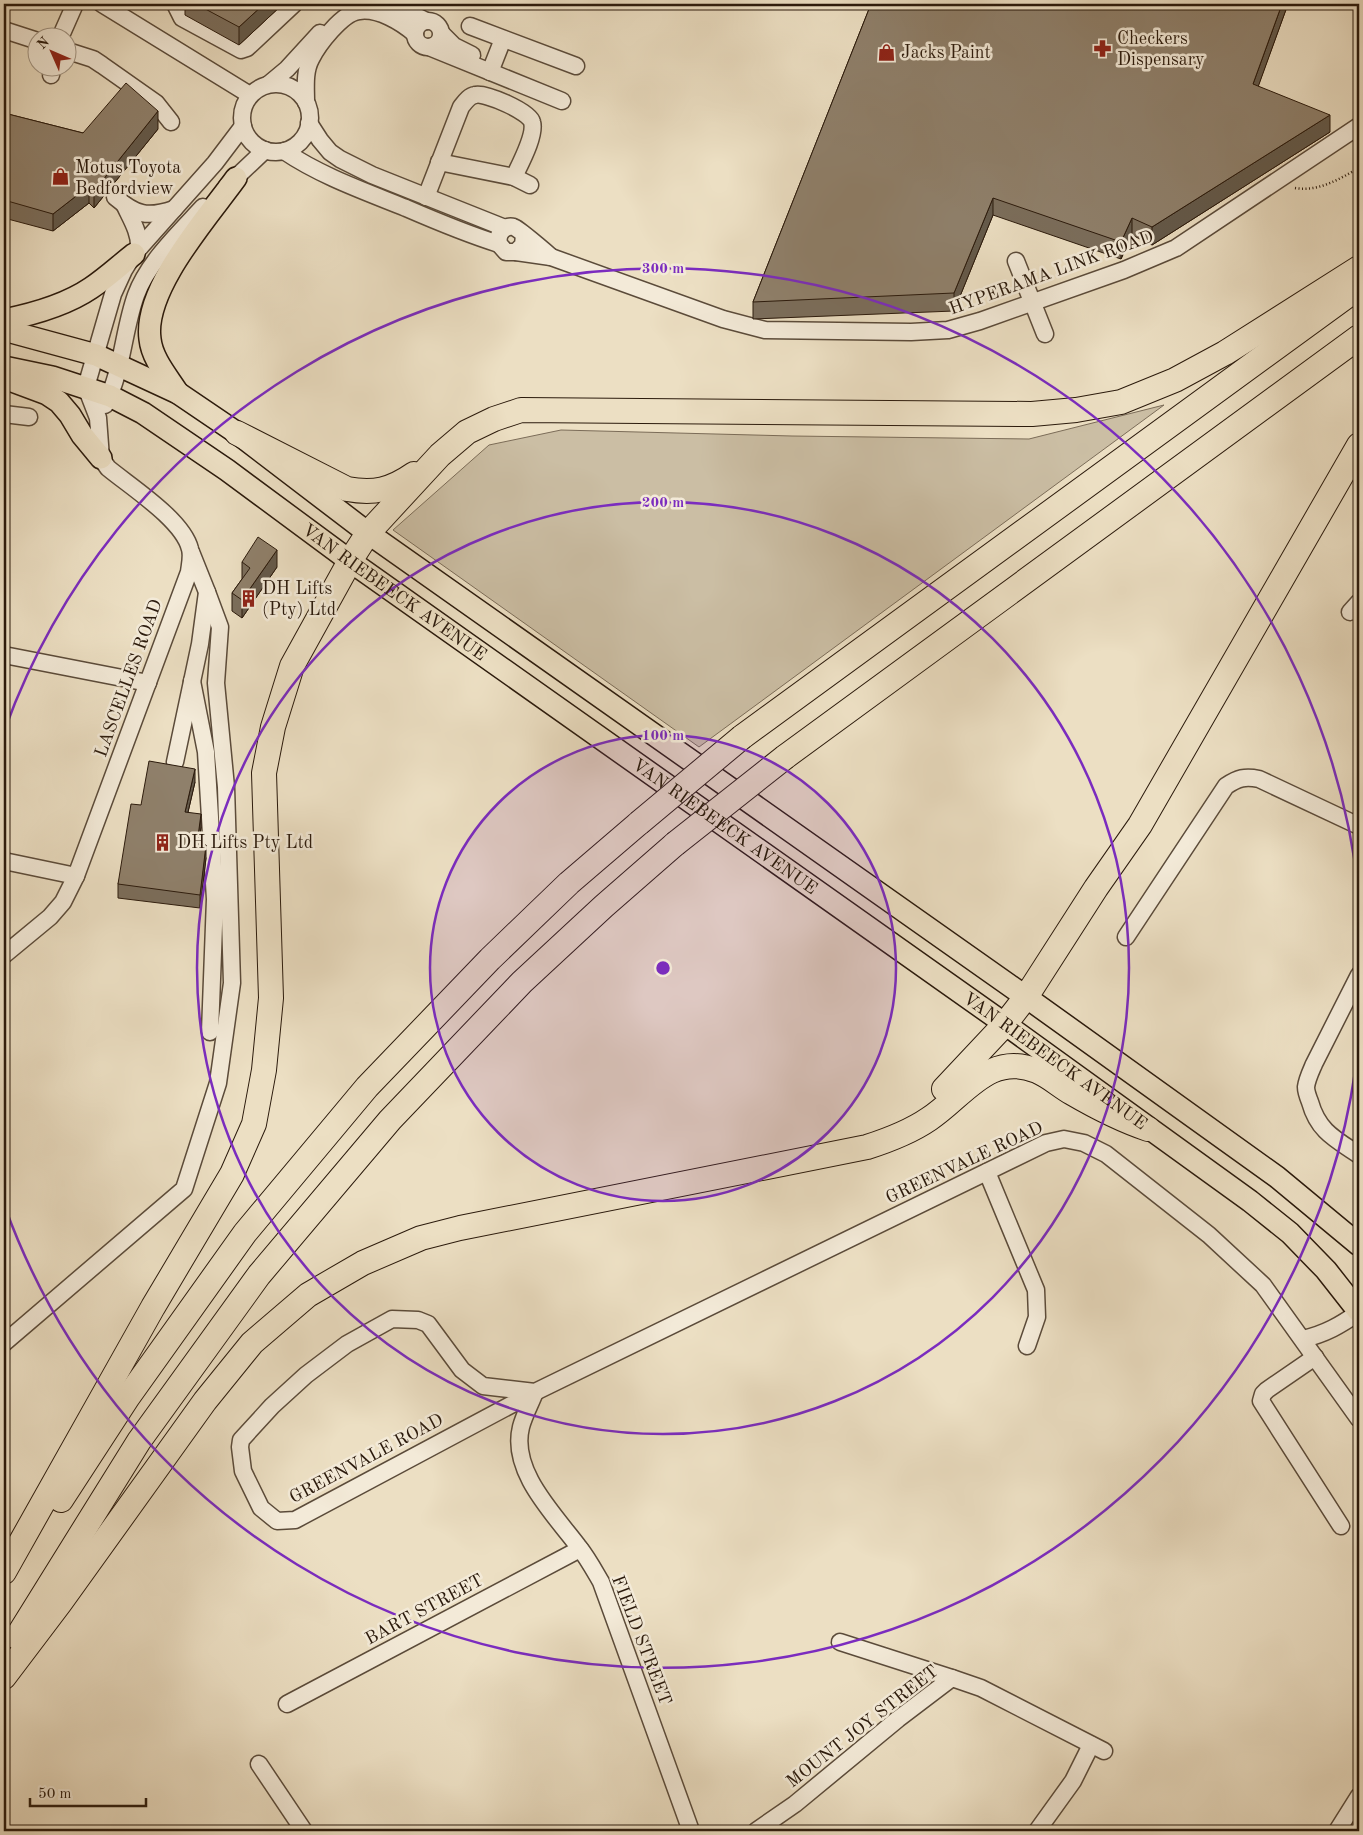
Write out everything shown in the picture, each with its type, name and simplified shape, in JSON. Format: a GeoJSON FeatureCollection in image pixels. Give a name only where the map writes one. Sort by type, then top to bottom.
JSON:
{"type":"FeatureCollection","features":[{"type":"Feature","properties":{"kind":"highway"},"geometry":{"type":"LineString","coordinates":[[237,433],[347,489],[364,492],[378,491],[411,476],[473,428],[521,410],[1032,414],[1076,410],[1122,402],[1176,380],[1225,353],[1359,268]]}},
{"type":"Feature","properties":{"kind":"highway"},"geometry":{"type":"LineString","coordinates":[[4,1587],[128,1397],[245,1233],[367,1088],[483,966],[568,882],[742,737],[1359,287]]}},
{"type":"Feature","properties":{"kind":"highway"},"geometry":{"type":"LineString","coordinates":[[4,1658],[140,1440],[259,1275],[390,1120],[522,982],[604,906],[675,844],[785,757],[1359,337]]}},
{"type":"Feature","properties":{"kind":"highway"},"geometry":{"type":"LineString","coordinates":[[887,1141],[931,1103],[1005,1024],[1026,997],[1140,825],[1359,445]]}},
{"type":"Feature","properties":{"kind":"highway"},"geometry":{"type":"LineString","coordinates":[[4,1572],[153,1307],[232,1174],[254,1124],[264,1070],[271,998],[264,773],[273,728],[292,666],[350,561],[368,533],[440,455]]}},
{"type":"Feature","properties":{"kind":"highway"},"geometry":{"type":"LineString","coordinates":[[4,1677],[66,1595],[205,1401],[252,1343],[308,1295],[363,1263],[421,1238],[460,1228],[848,1151],[887,1141],[931,1118],[976,1079],[1004,1066],[1018,1065],[1037,1071],[1072,1093],[1124,1121],[1148,1129]]}},
{"type":"Feature","properties":{"kind":"main road"},"geometry":{"type":"LineString","coordinates":[[178,393],[155,357],[150,340],[150,322],[153,306],[176,260],[236,178]]}},
{"type":"Feature","properties":{"kind":"main road"},"geometry":{"type":"LineString","coordinates":[[4,320],[26,316],[70,299],[91,288],[137,251]]}},
{"type":"Feature","properties":{"kind":"main road","name":"VAN RIEBEECK AVENUE"},"geometry":{"type":"LineString","coordinates":[[4,330],[96,355],[178,393],[237,433],[368,533],[1026,997],[1277,1177],[1359,1245]]}},
{"type":"Feature","properties":{"kind":"main road","name":"VAN RIEBEECK AVENUE"},"geometry":{"type":"LineString","coordinates":[[4,367],[52,376],[110,396],[143,413],[219,465],[350,561],[1005,1024],[1243,1196],[1290,1234],[1326,1270],[1359,1312]]}},
{"type":"Feature","properties":{"kind":"main road"},"geometry":{"type":"LineString","coordinates":[[4,378],[47,394],[59,402],[101,458]]}},
{"type":"Feature","properties":{"kind":"street"},"geometry":{"type":"LineString","coordinates":[[64,28],[75,4]]}},
{"type":"Feature","properties":{"kind":"street"},"geometry":{"type":"LineString","coordinates":[[102,4],[250,95]]}},
{"type":"Feature","properties":{"kind":"street"},"geometry":{"type":"LineString","coordinates":[[175,4],[182,18],[241,50],[248,48],[294,4]]}},
{"type":"Feature","properties":{"kind":"street"},"geometry":{"type":"LineString","coordinates":[[309,123],[330,152],[340,159],[372,175],[505,228],[514,226],[524,235],[523,245],[516,252],[506,252],[499,244],[360,190],[316,170],[284,151],[265,150],[251,141],[243,126],[243,110],[250,95],[259,88],[269,84],[287,69],[330,21],[343,10],[358,4]]}},
{"type":"Feature","properties":{"kind":"street"},"geometry":{"type":"LineString","coordinates":[[383,4],[408,12],[420,28],[418,42],[424,46],[492,68],[564,96]]}},
{"type":"Feature","properties":{"kind":"street"},"geometry":{"type":"LineString","coordinates":[[284,151],[301,140],[309,123],[309,112],[306,102],[306,76],[310,60],[336,25],[348,14],[357,11],[376,13],[406,26],[420,28],[431,21],[438,24],[442,34],[454,46],[492,68]]}},
{"type":"Feature","properties":{"kind":"street"},"geometry":{"type":"LineString","coordinates":[[470,26],[576,66]]}},
{"type":"Feature","properties":{"kind":"street"},"geometry":{"type":"LineString","coordinates":[[4,30],[28,38]]}},
{"type":"Feature","properties":{"kind":"street"},"geometry":{"type":"LineString","coordinates":[[429,47],[439,42],[442,34]]}},
{"type":"Feature","properties":{"kind":"street"},"geometry":{"type":"LineString","coordinates":[[492,68],[503,39]]}},
{"type":"Feature","properties":{"kind":"street"},"geometry":{"type":"LineString","coordinates":[[78,54],[93,59],[156,103],[171,122]]}},
{"type":"Feature","properties":{"kind":"street"},"geometry":{"type":"LineString","coordinates":[[269,84],[280,84],[290,87],[299,93],[306,102]]}},
{"type":"Feature","properties":{"kind":"street"},"geometry":{"type":"LineString","coordinates":[[426,197],[461,107],[467,99],[476,94],[486,96],[522,111],[529,116],[532,123],[532,133],[514,177]]}},
{"type":"Feature","properties":{"kind":"street"},"geometry":{"type":"LineString","coordinates":[[4,1342],[184,1189],[218,1083],[232,983],[226,787],[216,683],[220,627],[182,532],[174,522],[108,468],[101,458],[98,418],[86,387],[113,294],[124,270],[137,251],[214,163],[243,126]]}},
{"type":"Feature","properties":{"kind":"street","name":"HYPERAMA LINK ROAD"},"geometry":{"type":"LineString","coordinates":[[516,252],[551,257],[723,319],[765,330],[911,332],[948,330],[980,321],[1124,270],[1176,248],[1359,126]]}},
{"type":"Feature","properties":{"kind":"street"},"geometry":{"type":"LineString","coordinates":[[98,418],[110,396],[120,365],[136,294],[149,270],[168,245],[205,206],[265,150]]}},
{"type":"Feature","properties":{"kind":"street"},"geometry":{"type":"LineString","coordinates":[[439,162],[514,177],[530,185]]}},
{"type":"Feature","properties":{"kind":"street"},"geometry":{"type":"LineString","coordinates":[[137,251],[140,242],[136,230],[120,201],[139,213],[148,215],[174,209]]}},
{"type":"Feature","properties":{"kind":"street"},"geometry":{"type":"LineString","coordinates":[[499,244],[499,235],[505,228]]}},
{"type":"Feature","properties":{"kind":"street","name":"HYPERAMA LINK ROAD"},"geometry":{"type":"LineString","coordinates":[[524,235],[551,257]]}},
{"type":"Feature","properties":{"kind":"street"},"geometry":{"type":"LineString","coordinates":[[1016,261],[1045,334]]}},
{"type":"Feature","properties":{"kind":"street"},"geometry":{"type":"LineString","coordinates":[[4,414],[29,417]]}},
{"type":"Feature","properties":{"kind":"street","name":"LASCELLES ROAD"},"geometry":{"type":"LineString","coordinates":[[4,955],[50,917],[63,902],[76,876],[188,572],[190,550]]}},
{"type":"Feature","properties":{"kind":"street"},"geometry":{"type":"LineString","coordinates":[[175,762],[200,644],[207,592]]}},
{"type":"Feature","properties":{"kind":"street"},"geometry":{"type":"LineString","coordinates":[[4,655],[148,683]]}},
{"type":"Feature","properties":{"kind":"street"},"geometry":{"type":"LineString","coordinates":[[192,681],[206,752],[215,899],[210,1032]]}},
{"type":"Feature","properties":{"kind":"street"},"geometry":{"type":"LineString","coordinates":[[1126,938],[1226,786],[1236,779],[1243,777],[1259,778],[1359,826]]}},
{"type":"Feature","properties":{"kind":"street"},"geometry":{"type":"LineString","coordinates":[[4,861],[76,876]]}},
{"type":"Feature","properties":{"kind":"street"},"geometry":{"type":"LineString","coordinates":[[1359,975],[1314,1064],[1306,1088],[1314,1116],[1319,1124],[1329,1135],[1359,1154]]}},
{"type":"Feature","properties":{"kind":"street","name":"GREENVALE ROAD"},"geometry":{"type":"LineString","coordinates":[[535,1392],[483,1386],[462,1370],[428,1324],[418,1320],[392,1319],[347,1344],[306,1375],[272,1406],[241,1440],[243,1471],[261,1508],[277,1521],[294,1520],[535,1392],[1046,1143],[1064,1139],[1084,1143],[1106,1154],[1210,1235],[1263,1285],[1359,1420]]}},
{"type":"Feature","properties":{"kind":"street"},"geometry":{"type":"LineString","coordinates":[[987,1172],[1036,1290],[1037,1316],[1027,1346]]}},
{"type":"Feature","properties":{"kind":"street"},"geometry":{"type":"LineString","coordinates":[[1303,1339],[1320,1335],[1339,1326],[1359,1312]]}},
{"type":"Feature","properties":{"kind":"street"},"geometry":{"type":"LineString","coordinates":[[1315,1357],[1263,1394],[1261,1401],[1341,1526]]}},
{"type":"Feature","properties":{"kind":"street","name":"FIELD STREET"},"geometry":{"type":"LineString","coordinates":[[535,1392],[520,1428],[520,1449],[524,1469],[539,1497],[580,1549],[601,1582],[691,1831]]}},
{"type":"Feature","properties":{"kind":"street","name":"BART STREET"},"geometry":{"type":"LineString","coordinates":[[287,1704],[580,1549]]}},
{"type":"Feature","properties":{"kind":"street"},"geometry":{"type":"LineString","coordinates":[[840,1642],[952,1678]]}},
{"type":"Feature","properties":{"kind":"street","name":"MOUNT JOY STREET"},"geometry":{"type":"LineString","coordinates":[[756,1831],[795,1804],[898,1719],[952,1678],[981,1688],[1097,1748],[1038,1831]]}},
{"type":"Feature","properties":{"kind":"street"},"geometry":{"type":"LineString","coordinates":[[259,1764],[304,1831]]}},
{"type":"Feature","properties":{"kind":"street"},"geometry":{"type":"LineString","coordinates":[[1337,1831],[1359,1796]]}},
{"type":"Feature","properties":{"kind":"path"},"geometry":{"type":"LineString","coordinates":[[1277,181],[1300,189],[1318,188],[1359,168]]}},
{"type":"Feature","properties":{"kind":"shaded area"},"geometry":{"type":"Polygon","coordinates":[[[1164,405],[699,747],[393,530],[489,445],[561,430],[792,436],[1029,439],[1164,405]]]}},
{"type":"Feature","properties":{"kind":"building"},"geometry":{"type":"Polygon","coordinates":[[[196,4],[264,4],[239,27],[196,4]]]}},
{"type":"Feature","properties":{"kind":"building"},"geometry":{"type":"Polygon","coordinates":[[[871,4],[1282,4],[1253,84],[1330,115],[1152,227],[1132,218],[1121,242],[993,198],[954,293],[753,302],[871,4]]]}},
{"type":"Feature","properties":{"kind":"building","name":"Motus Toyota Bedfordview"},"geometry":{"type":"Polygon","coordinates":[[[126,83],[158,111],[94,191],[89,186],[53,214],[4,200],[4,113],[83,133],[126,83]]]}},
{"type":"Feature","properties":{"kind":"building"},"geometry":{"type":"Polygon","coordinates":[[[258,537],[277,550],[242,600],[232,593],[250,568],[242,562],[258,537]]]}},
{"type":"Feature","properties":{"kind":"building","name":"DH Lifts Pty Ltd"},"geometry":{"type":"Polygon","coordinates":[[[149,761],[195,769],[185,812],[201,814],[197,844],[206,845],[200,895],[118,884],[131,804],[141,805],[149,761]]]}},
{"type":"Feature","properties":{"kind":"place","name":"Checkers Dispensary"},"geometry":{"type":"Point","coordinates":[1103,48]}},
{"type":"Feature","properties":{"kind":"place","name":"Jacks Paint"},"geometry":{"type":"Point","coordinates":[887,52]}},
{"type":"Feature","properties":{"kind":"place","name":"Motus Toyota Bedfordview"},"geometry":{"type":"Point","coordinates":[61,177]}},
{"type":"Feature","properties":{"kind":"place","name":"DH Lifts (Pty) Ltd"},"geometry":{"type":"Point","coordinates":[248,598]}},
{"type":"Feature","properties":{"kind":"place","name":"DH Lifts Pty Ltd"},"geometry":{"type":"Point","coordinates":[163,842]}}]}
